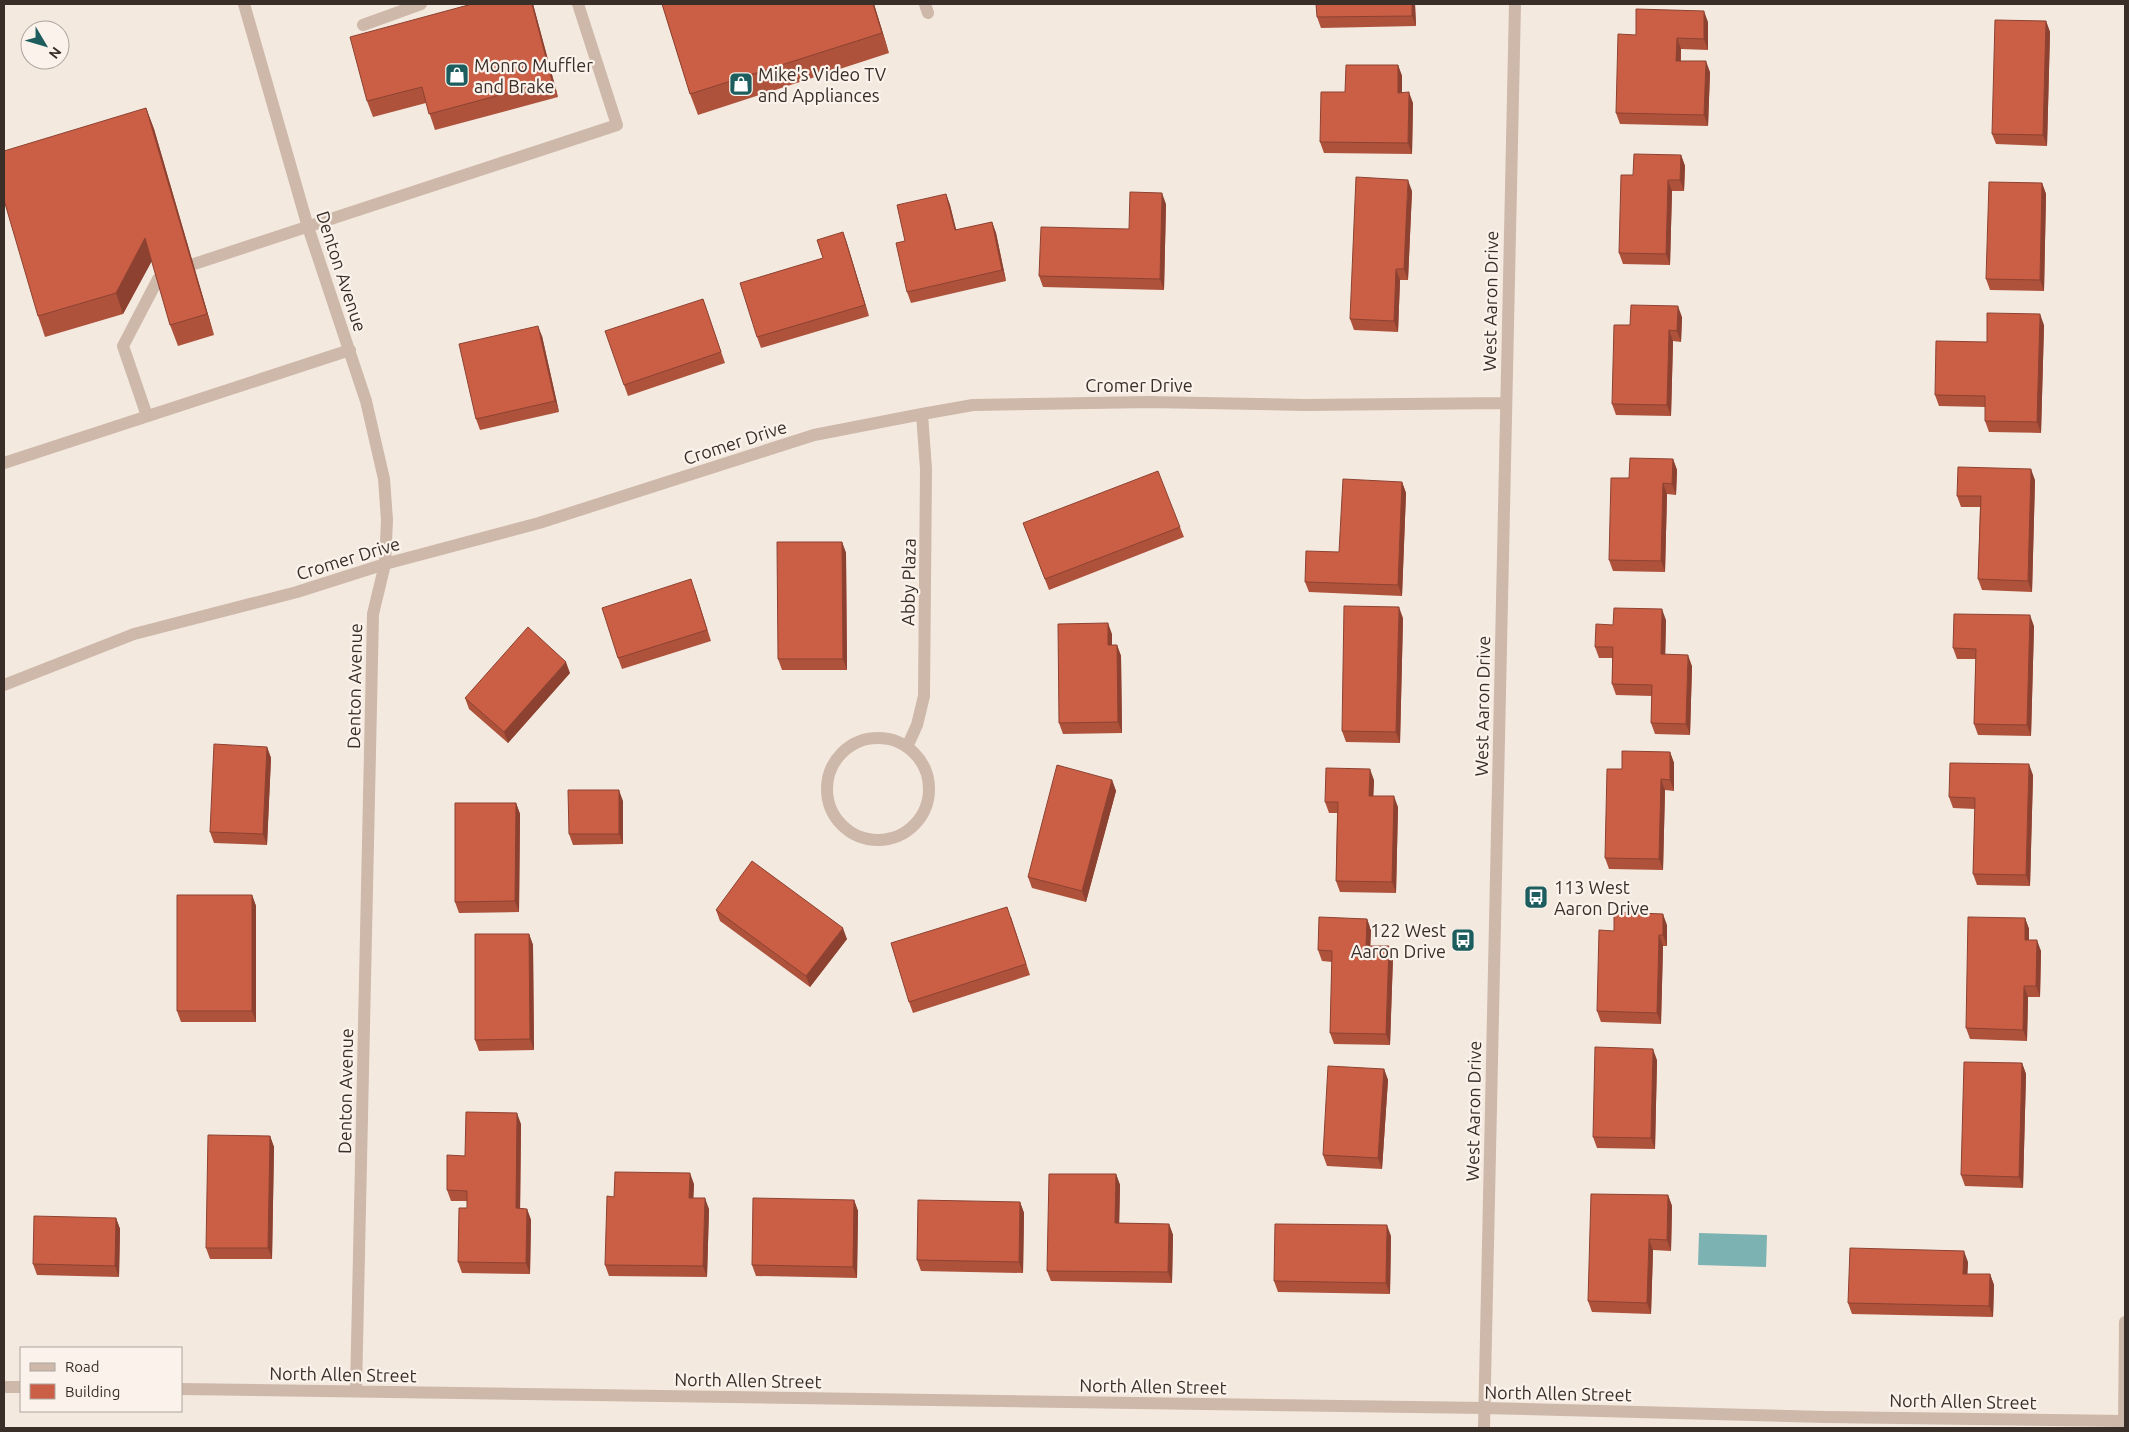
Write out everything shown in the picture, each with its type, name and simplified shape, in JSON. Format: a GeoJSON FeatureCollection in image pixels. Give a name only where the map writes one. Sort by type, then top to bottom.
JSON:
{"type":"FeatureCollection","features":[{"type":"Feature","properties":{"kind":"street","name":"Denton Avenue"},"geometry":{"type":"LineString","coordinates":[[244,4],[308,227],[366,402],[384,479],[388,520],[385,564],[373,614],[356,1391]]}},
{"type":"Feature","properties":{"kind":"street"},"geometry":{"type":"LineString","coordinates":[[363,25],[421,4]]}},
{"type":"Feature","properties":{"kind":"street"},"geometry":{"type":"LineString","coordinates":[[194,264],[618,125],[578,4]]}},
{"type":"Feature","properties":{"kind":"street","name":"West Aaron Drive"},"geometry":{"type":"LineString","coordinates":[[1484,1428],[1515,4]]}},
{"type":"Feature","properties":{"kind":"street"},"geometry":{"type":"LineString","coordinates":[[147,416],[123,346],[158,279]]}},
{"type":"Feature","properties":{"kind":"street"},"geometry":{"type":"LineString","coordinates":[[4,463],[350,350]]}},
{"type":"Feature","properties":{"kind":"street","name":"Cromer Drive"},"geometry":{"type":"LineString","coordinates":[[4,684],[134,634],[297,592],[385,564],[539,523],[814,435],[922,414],[973,405],[1149,402],[1305,405],[1506,403]]}},
{"type":"Feature","properties":{"kind":"street","name":"Abby Plaza"},"geometry":{"type":"LineString","coordinates":[[907,747],[917,725],[924,696],[926,469],[922,414]]}},
{"type":"Feature","properties":{"kind":"street"},"geometry":{"type":"LineString","coordinates":[[871,738],[890,739],[907,747],[920,760],[928,778],[929,797],[923,814],[910,829],[894,838],[875,841],[857,836],[842,826],[831,810],[826,792],[829,773],[839,756],[853,744],[871,738]]}},
{"type":"Feature","properties":{"kind":"street"},"geometry":{"type":"LineString","coordinates":[[2124,1425],[2125,1322]]}},
{"type":"Feature","properties":{"kind":"street"},"geometry":{"type":"LineString","coordinates":[[4,1387],[20,1387]]}},
{"type":"Feature","properties":{"kind":"street","name":"North Allen Street"},"geometry":{"type":"LineString","coordinates":[[182,1389],[1484,1408],[2124,1425]]}},
{"type":"Feature","properties":{"kind":"water"},"geometry":{"type":"Polygon","coordinates":[[[1699,1233],[1767,1235],[1766,1267],[1698,1265],[1699,1233]]]}},
{"type":"Feature","properties":{"kind":"building","name":"Monro Muffler and Brake"},"geometry":{"type":"Polygon","coordinates":[[[472,4],[532,4],[552,81],[429,114],[422,87],[367,101],[350,37],[472,4]]]}},
{"type":"Feature","properties":{"kind":"building","name":"Mike's Video TV and Appliances"},"geometry":{"type":"Polygon","coordinates":[[[662,4],[873,4],[882,33],[690,94],[662,4]]]}},
{"type":"Feature","properties":{"kind":"building"},"geometry":{"type":"Polygon","coordinates":[[[1316,4],[1412,4],[1412,16],[1317,17],[1316,4]]]}},
{"type":"Feature","properties":{"kind":"building"},"geometry":{"type":"Polygon","coordinates":[[[1636,9],[1704,11],[1704,39],[1677,38],[1676,61],[1706,61],[1704,115],[1616,113],[1618,34],[1636,35],[1636,9]]]}},
{"type":"Feature","properties":{"kind":"building"},"geometry":{"type":"Polygon","coordinates":[[[1995,20],[2046,21],[2043,135],[1992,134],[1995,20]]]}},
{"type":"Feature","properties":{"kind":"building"},"geometry":{"type":"Polygon","coordinates":[[[1346,65],[1398,65],[1398,93],[1409,92],[1408,143],[1320,142],[1321,92],[1345,92],[1346,65]]]}},
{"type":"Feature","properties":{"kind":"building"},"geometry":{"type":"Polygon","coordinates":[[[146,108],[207,314],[170,325],[145,238],[116,293],[38,316],[4,200],[4,151],[146,108]]]}},
{"type":"Feature","properties":{"kind":"building"},"geometry":{"type":"Polygon","coordinates":[[[1634,154],[1681,155],[1680,180],[1668,180],[1666,254],[1619,253],[1621,175],[1633,175],[1634,154]]]}},
{"type":"Feature","properties":{"kind":"building"},"geometry":{"type":"Polygon","coordinates":[[[1356,177],[1408,180],[1404,269],[1396,269],[1394,321],[1350,319],[1356,177]]]}},
{"type":"Feature","properties":{"kind":"building"},"geometry":{"type":"Polygon","coordinates":[[[1989,182],[2042,183],[2040,280],[1986,279],[1989,182]]]}},
{"type":"Feature","properties":{"kind":"building"},"geometry":{"type":"Polygon","coordinates":[[[1130,192],[1162,193],[1160,279],[1039,276],[1041,227],[1129,229],[1130,192]]]}},
{"type":"Feature","properties":{"kind":"building"},"geometry":{"type":"Polygon","coordinates":[[[946,194],[955,230],[992,222],[1002,270],[907,292],[896,243],[905,241],[897,205],[946,194]]]}},
{"type":"Feature","properties":{"kind":"building"},"geometry":{"type":"Polygon","coordinates":[[[843,232],[865,305],[757,337],[740,283],[823,258],[817,240],[843,232]]]}},
{"type":"Feature","properties":{"kind":"building"},"geometry":{"type":"Polygon","coordinates":[[[703,299],[721,352],[624,385],[605,331],[703,299]]]}},
{"type":"Feature","properties":{"kind":"building"},"geometry":{"type":"Polygon","coordinates":[[[1631,305],[1678,306],[1677,331],[1669,330],[1667,405],[1612,404],[1614,325],[1630,325],[1631,305]]]}},
{"type":"Feature","properties":{"kind":"building"},"geometry":{"type":"Polygon","coordinates":[[[1987,313],[2040,314],[2037,422],[1985,421],[1985,396],[1935,395],[1936,341],[1987,342],[1987,313]]]}},
{"type":"Feature","properties":{"kind":"building"},"geometry":{"type":"Polygon","coordinates":[[[538,326],[555,401],[476,419],[459,344],[538,326]]]}},
{"type":"Feature","properties":{"kind":"building"},"geometry":{"type":"Polygon","coordinates":[[[1630,458],[1673,459],[1672,484],[1663,483],[1661,561],[1609,560],[1611,478],[1629,478],[1630,458]]]}},
{"type":"Feature","properties":{"kind":"building"},"geometry":{"type":"Polygon","coordinates":[[[1958,467],[2031,469],[2028,581],[1978,579],[1981,496],[1957,496],[1958,467]]]}},
{"type":"Feature","properties":{"kind":"building"},"geometry":{"type":"Polygon","coordinates":[[[1158,471],[1180,527],[1045,579],[1023,523],[1158,471]]]}},
{"type":"Feature","properties":{"kind":"building"},"geometry":{"type":"Polygon","coordinates":[[[1343,479],[1402,482],[1398,585],[1305,582],[1306,551],[1339,552],[1343,479]]]}},
{"type":"Feature","properties":{"kind":"building"},"geometry":{"type":"Polygon","coordinates":[[[777,542],[842,542],[843,659],[778,659],[777,542]]]}},
{"type":"Feature","properties":{"kind":"building"},"geometry":{"type":"Polygon","coordinates":[[[691,579],[707,630],[618,658],[602,608],[691,579]]]}},
{"type":"Feature","properties":{"kind":"building"},"geometry":{"type":"Polygon","coordinates":[[[1344,606],[1399,607],[1396,732],[1342,731],[1344,606]]]}},
{"type":"Feature","properties":{"kind":"building"},"geometry":{"type":"Polygon","coordinates":[[[1614,608],[1662,609],[1661,654],[1688,655],[1686,724],[1651,723],[1652,685],[1612,684],[1613,647],[1595,647],[1596,624],[1613,625],[1614,608]]]}},
{"type":"Feature","properties":{"kind":"building"},"geometry":{"type":"Polygon","coordinates":[[[1954,614],[2030,615],[2027,725],[1974,724],[1976,649],[1953,648],[1954,614]]]}},
{"type":"Feature","properties":{"kind":"building"},"geometry":{"type":"Polygon","coordinates":[[[1108,623],[1108,645],[1117,645],[1118,722],[1059,723],[1058,624],[1108,623]]]}},
{"type":"Feature","properties":{"kind":"building"},"geometry":{"type":"Polygon","coordinates":[[[528,627],[566,662],[504,732],[465,698],[528,627]]]}},
{"type":"Feature","properties":{"kind":"building"},"geometry":{"type":"Polygon","coordinates":[[[214,744],[267,747],[263,834],[210,832],[214,744]]]}},
{"type":"Feature","properties":{"kind":"building"},"geometry":{"type":"Polygon","coordinates":[[[1622,751],[1670,752],[1670,780],[1661,779],[1659,859],[1605,858],[1607,769],[1622,769],[1622,751]]]}},
{"type":"Feature","properties":{"kind":"building"},"geometry":{"type":"Polygon","coordinates":[[[1950,763],[2029,764],[2026,875],[1973,874],[1975,798],[1949,797],[1950,763]]]}},
{"type":"Feature","properties":{"kind":"building"},"geometry":{"type":"Polygon","coordinates":[[[1057,765],[1112,780],[1082,891],[1028,877],[1057,765]]]}},
{"type":"Feature","properties":{"kind":"building"},"geometry":{"type":"Polygon","coordinates":[[[1326,768],[1370,769],[1369,796],[1394,796],[1392,882],[1336,881],[1338,802],[1325,802],[1326,768]]]}},
{"type":"Feature","properties":{"kind":"building"},"geometry":{"type":"Polygon","coordinates":[[[568,790],[619,790],[619,834],[569,834],[568,790]]]}},
{"type":"Feature","properties":{"kind":"building"},"geometry":{"type":"Polygon","coordinates":[[[455,803],[516,803],[515,901],[455,902],[455,803]]]}},
{"type":"Feature","properties":{"kind":"building"},"geometry":{"type":"Polygon","coordinates":[[[752,861],[843,928],[806,976],[716,910],[752,861]]]}},
{"type":"Feature","properties":{"kind":"building"},"geometry":{"type":"Polygon","coordinates":[[[177,895],[252,895],[252,1011],[177,1011],[177,895]]]}},
{"type":"Feature","properties":{"kind":"building"},"geometry":{"type":"Polygon","coordinates":[[[1007,907],[1026,964],[909,1002],[891,943],[1007,907]]]}},
{"type":"Feature","properties":{"kind":"building"},"geometry":{"type":"Polygon","coordinates":[[[1614,912],[1663,914],[1663,935],[1659,935],[1657,1013],[1597,1011],[1599,930],[1614,931],[1614,912]]]}},
{"type":"Feature","properties":{"kind":"building"},"geometry":{"type":"Polygon","coordinates":[[[1319,917],[1367,919],[1366,946],[1389,946],[1386,1034],[1330,1033],[1332,951],[1318,950],[1319,917]]]}},
{"type":"Feature","properties":{"kind":"building"},"geometry":{"type":"Polygon","coordinates":[[[1968,917],[2025,918],[2025,940],[2037,940],[2036,986],[2024,986],[2023,1030],[1966,1028],[1968,917]]]}},
{"type":"Feature","properties":{"kind":"building"},"geometry":{"type":"Polygon","coordinates":[[[475,934],[529,934],[530,1039],[475,1040],[475,934]]]}},
{"type":"Feature","properties":{"kind":"building"},"geometry":{"type":"Polygon","coordinates":[[[1595,1047],[1653,1049],[1651,1138],[1593,1137],[1595,1047]]]}},
{"type":"Feature","properties":{"kind":"building"},"geometry":{"type":"Polygon","coordinates":[[[1964,1062],[2022,1063],[2019,1177],[1961,1175],[1964,1062]]]}},
{"type":"Feature","properties":{"kind":"building"},"geometry":{"type":"Polygon","coordinates":[[[1328,1066],[1384,1069],[1378,1158],[1323,1155],[1328,1066]]]}},
{"type":"Feature","properties":{"kind":"building"},"geometry":{"type":"Polygon","coordinates":[[[466,1112],[517,1113],[516,1208],[527,1209],[526,1263],[458,1262],[459,1208],[467,1208],[467,1191],[447,1190],[447,1155],[465,1156],[466,1112]]]}},
{"type":"Feature","properties":{"kind":"building"},"geometry":{"type":"Polygon","coordinates":[[[208,1135],[270,1136],[268,1248],[206,1248],[208,1135]]]}},
{"type":"Feature","properties":{"kind":"building"},"geometry":{"type":"Polygon","coordinates":[[[615,1172],[690,1173],[689,1198],[705,1198],[703,1266],[605,1265],[607,1196],[614,1197],[615,1172]]]}},
{"type":"Feature","properties":{"kind":"building"},"geometry":{"type":"Polygon","coordinates":[[[1049,1174],[1116,1174],[1115,1223],[1169,1224],[1168,1272],[1047,1271],[1049,1174]]]}},
{"type":"Feature","properties":{"kind":"building"},"geometry":{"type":"Polygon","coordinates":[[[1591,1194],[1668,1195],[1667,1240],[1649,1239],[1647,1303],[1588,1301],[1591,1194]]]}},
{"type":"Feature","properties":{"kind":"building"},"geometry":{"type":"Polygon","coordinates":[[[753,1198],[854,1200],[853,1267],[752,1265],[753,1198]]]}},
{"type":"Feature","properties":{"kind":"building"},"geometry":{"type":"Polygon","coordinates":[[[918,1200],[1020,1202],[1019,1262],[917,1260],[918,1200]]]}},
{"type":"Feature","properties":{"kind":"building"},"geometry":{"type":"Polygon","coordinates":[[[34,1216],[116,1218],[115,1266],[33,1264],[34,1216]]]}},
{"type":"Feature","properties":{"kind":"building"},"geometry":{"type":"Polygon","coordinates":[[[1275,1224],[1387,1225],[1386,1283],[1274,1281],[1275,1224]]]}},
{"type":"Feature","properties":{"kind":"building"},"geometry":{"type":"Polygon","coordinates":[[[1850,1248],[1964,1251],[1963,1274],[1990,1274],[1989,1306],[1848,1303],[1850,1248]]]}},
{"type":"Feature","properties":{"kind":"place","name":"Monro Muffler and Brake"},"geometry":{"type":"Point","coordinates":[457,75]}},
{"type":"Feature","properties":{"kind":"place","name":"Mike's Video TV and Appliances"},"geometry":{"type":"Point","coordinates":[741,84]}},
{"type":"Feature","properties":{"kind":"place","name":"113 West Aaron Drive"},"geometry":{"type":"Point","coordinates":[1536,897]}},
{"type":"Feature","properties":{"kind":"place","name":"122 West Aaron Drive"},"geometry":{"type":"Point","coordinates":[1463,940]}}]}
